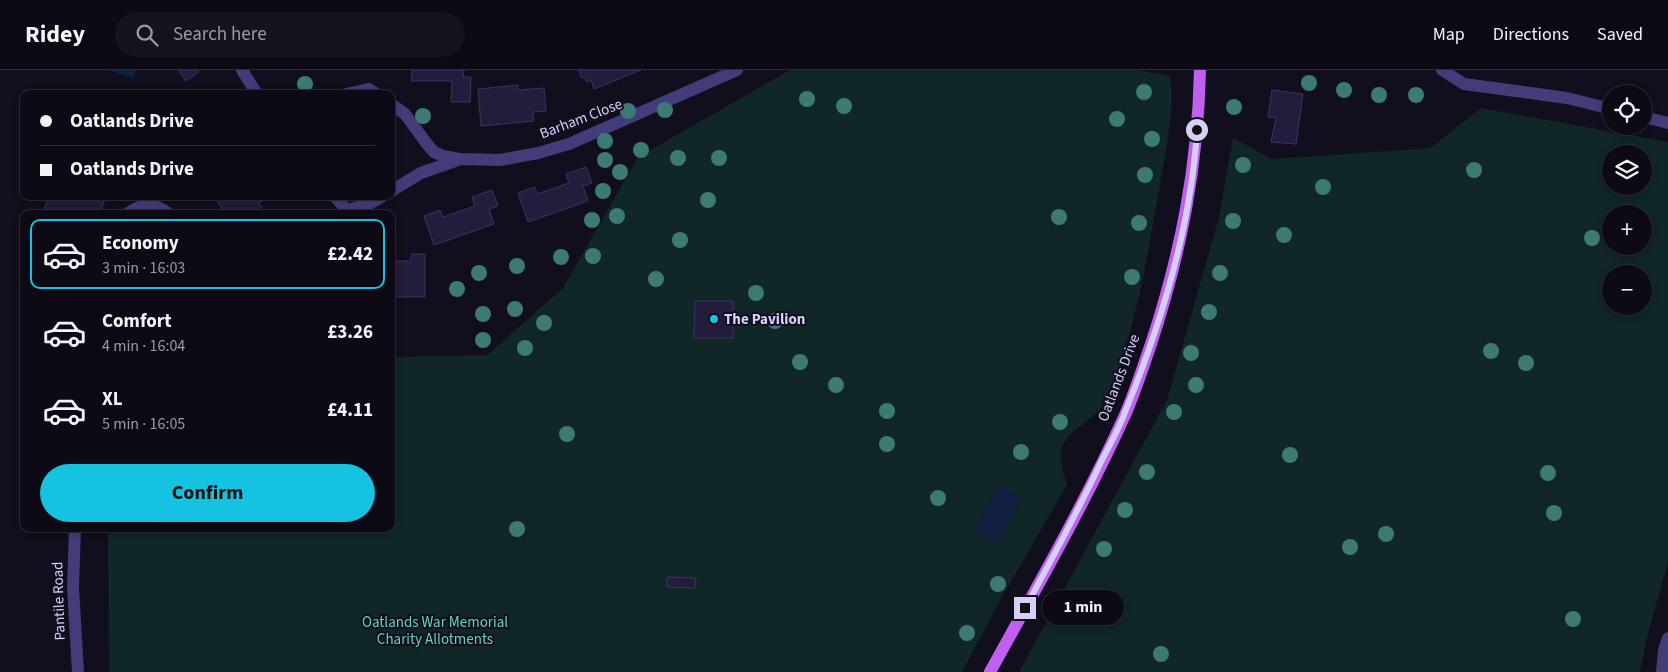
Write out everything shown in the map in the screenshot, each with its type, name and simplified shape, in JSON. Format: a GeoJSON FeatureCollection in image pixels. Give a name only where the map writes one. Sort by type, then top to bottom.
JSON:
{"type":"FeatureCollection","features":[{"type":"Feature","properties":{"kind":"main road","name":"Oatlands Drive"},"geometry":{"type":"LineString","coordinates":[[990,672],[1076,515],[1125,414],[1144,364],[1171,280],[1190,193],[1196,147],[1200,70]]}},
{"type":"Feature","properties":{"kind":"street"},"geometry":{"type":"LineString","coordinates":[[242,70],[254,90]]}},
{"type":"Feature","properties":{"kind":"street","name":"Barham Close"},"geometry":{"type":"LineString","coordinates":[[395,107],[405,114],[434,152],[443,156],[460,159],[500,160],[538,153],[569,144],[737,70]]}},
{"type":"Feature","properties":{"kind":"street"},"geometry":{"type":"LineString","coordinates":[[1442,70],[1464,84],[1567,98],[1602,107]]}},
{"type":"Feature","properties":{"kind":"street"},"geometry":{"type":"LineString","coordinates":[[1652,119],[1668,123]]}},
{"type":"Feature","properties":{"kind":"street"},"geometry":{"type":"LineString","coordinates":[[395,189],[421,173],[460,159]]}},
{"type":"Feature","properties":{"kind":"street"},"geometry":{"type":"LineString","coordinates":[[351,210],[376,200]]}},
{"type":"Feature","properties":{"kind":"street"},"geometry":{"type":"LineString","coordinates":[[132,210],[144,205],[153,205],[164,210]]}},
{"type":"Feature","properties":{"kind":"street","name":"Pantile Road"},"geometry":{"type":"LineString","coordinates":[[75,532],[73,587],[78,672]]}},
{"type":"Feature","properties":{"kind":"street"},"geometry":{"type":"LineString","coordinates":[[1662,672],[1664,650],[1668,638]]}},
{"type":"Feature","properties":{"kind":"green space","name":"Oatlands War Memorial Charity Allotments"},"geometry":{"type":"Polygon","coordinates":[[[790,70],[1137,70],[1170,76],[1171,115],[1148,254],[1133,321],[1119,366],[1101,408],[1072,433],[1063,444],[1061,459],[1067,485],[1003,595],[962,672],[109,672],[108,532],[395,532],[395,357],[487,355],[563,288],[638,157],[790,70]]]}},
{"type":"Feature","properties":{"kind":"green space"},"geometry":{"type":"Polygon","coordinates":[[[1481,108],[1602,130],[1602,135],[1630,135],[1668,142],[1668,562],[1646,641],[1640,672],[1019,672],[1167,400],[1219,217],[1233,138],[1272,159],[1430,148],[1481,108]]]}},
{"type":"Feature","properties":{"kind":"water"},"geometry":{"type":"Polygon","coordinates":[[[108,70],[136,70],[133,78],[108,70]]]}},
{"type":"Feature","properties":{"kind":"water"},"geometry":{"type":"Polygon","coordinates":[[[999,485],[1023,498],[998,543],[974,530],[999,485]]]}},
{"type":"Feature","properties":{"kind":"building"},"geometry":{"type":"Polygon","coordinates":[[[178,70],[197,70],[199,72],[186,81],[178,70]]]}},
{"type":"Feature","properties":{"kind":"building"},"geometry":{"type":"Polygon","coordinates":[[[412,70],[464,70],[463,77],[471,77],[470,102],[451,102],[452,81],[411,81],[412,70]]]}},
{"type":"Feature","properties":{"kind":"building"},"geometry":{"type":"Polygon","coordinates":[[[578,70],[641,70],[594,89],[591,80],[587,82],[584,77],[582,78],[578,70]]]}},
{"type":"Feature","properties":{"kind":"building"},"geometry":{"type":"Polygon","coordinates":[[[518,85],[518,90],[544,88],[546,111],[533,112],[534,121],[481,126],[478,89],[518,85]]]}},
{"type":"Feature","properties":{"kind":"building"},"geometry":{"type":"Polygon","coordinates":[[[1272,90],[1303,94],[1296,144],[1271,142],[1276,117],[1268,117],[1272,90]]]}},
{"type":"Feature","properties":{"kind":"building"},"geometry":{"type":"Polygon","coordinates":[[[586,167],[592,183],[583,186],[588,201],[528,222],[518,193],[535,187],[537,194],[569,183],[566,174],[586,167]]]}},
{"type":"Feature","properties":{"kind":"building"},"geometry":{"type":"Polygon","coordinates":[[[492,190],[498,206],[489,209],[494,224],[434,245],[424,216],[440,210],[443,217],[475,206],[472,197],[492,190]]]}},
{"type":"Feature","properties":{"kind":"building"},"geometry":{"type":"Polygon","coordinates":[[[47,200],[105,200],[101,210],[44,210],[47,200]]]}},
{"type":"Feature","properties":{"kind":"building"},"geometry":{"type":"Polygon","coordinates":[[[216,200],[264,200],[259,203],[262,207],[258,210],[222,210],[216,200]]]}},
{"type":"Feature","properties":{"kind":"building"},"geometry":{"type":"Polygon","coordinates":[[[412,254],[425,254],[425,297],[395,297],[395,261],[410,261],[412,254]]]}},
{"type":"Feature","properties":{"kind":"building","name":"The Pavilion"},"geometry":{"type":"Polygon","coordinates":[[[695,301],[733,301],[733,338],[694,338],[695,301]]]}},
{"type":"Feature","properties":{"kind":"building"},"geometry":{"type":"Polygon","coordinates":[[[667,577],[696,578],[695,588],[667,587],[667,577]]]}},
{"type":"Feature","properties":{"kind":"place","name":"The Pavilion"},"geometry":{"type":"Point","coordinates":[714,319]}},
{"type":"Feature","properties":{"kind":"route"},"geometry":{"type":"LineString","coordinates":[[1025,608],[1076,515],[1125,414],[1144,364],[1171,280],[1190,193],[1197,130]]}}]}
